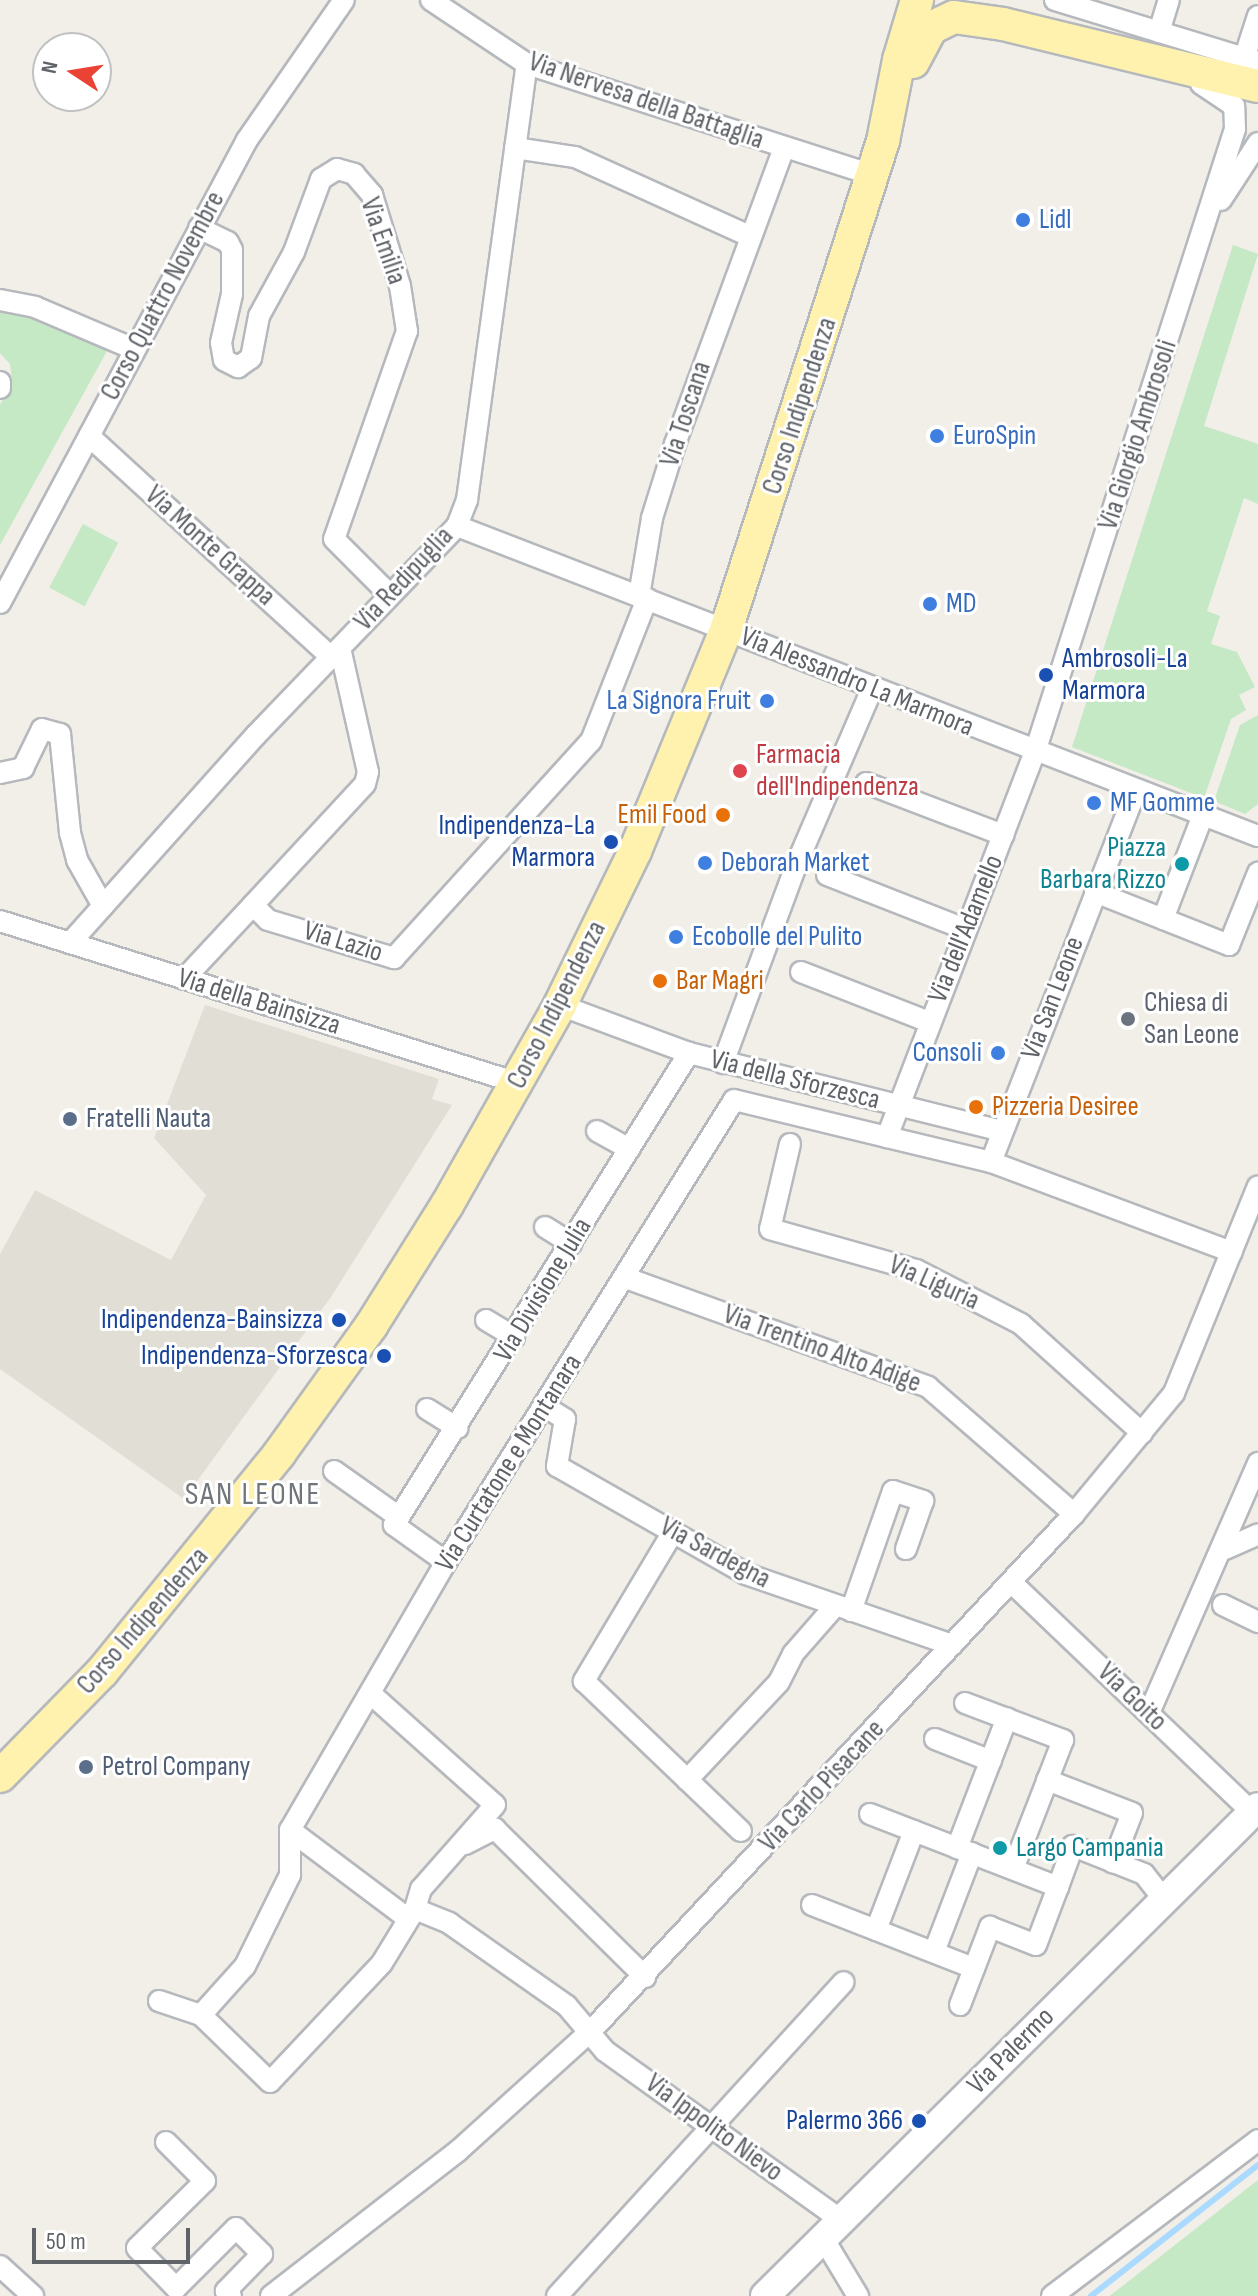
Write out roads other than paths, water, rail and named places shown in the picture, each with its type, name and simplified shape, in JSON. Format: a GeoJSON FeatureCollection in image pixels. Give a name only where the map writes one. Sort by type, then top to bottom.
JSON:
{"type":"FeatureCollection","features":[{"type":"Feature","properties":{"kind":"main road"},"geometry":{"type":"LineString","coordinates":[[891,113],[899,60],[917,0]]}},
{"type":"Feature","properties":{"kind":"main road"},"geometry":{"type":"LineString","coordinates":[[958,0],[1003,24]]}},
{"type":"Feature","properties":{"kind":"main road"},"geometry":{"type":"LineString","coordinates":[[891,113],[931,28],[954,17],[1003,24],[1169,68],[1253,69]]}},
{"type":"Feature","properties":{"kind":"main road","name":"Corso Indipendenza"},"geometry":{"type":"LineString","coordinates":[[0,1776],[112,1660],[279,1454],[371,1326],[518,1083],[560,1005],[635,851],[726,630],[891,113]]}},
{"type":"Feature","properties":{"kind":"main road","name":"Via Palermo"},"geometry":{"type":"LineString","coordinates":[[765,2296],[1255,1809]]}},
{"type":"Feature","properties":{"kind":"street","name":"Via Nervesa della Battaglia"},"geometry":{"type":"LineString","coordinates":[[431,0],[527,64],[873,175]]}},
{"type":"Feature","properties":{"kind":"street"},"geometry":{"type":"LineString","coordinates":[[1055,0],[1159,32],[1253,69],[1258,16]]}},
{"type":"Feature","properties":{"kind":"street"},"geometry":{"type":"LineString","coordinates":[[1159,32],[1169,0]]}},
{"type":"Feature","properties":{"kind":"street","name":"Corso Quattro Novembre"},"geometry":{"type":"LineString","coordinates":[[0,603],[8,570],[89,436],[267,106],[337,2]]}},
{"type":"Feature","properties":{"kind":"street","name":"Via Redipuglia"},"geometry":{"type":"LineString","coordinates":[[70,943],[335,652],[457,526],[467,500],[527,64]]}},
{"type":"Feature","properties":{"kind":"street","name":"Via Giorgio Ambrosoli"},"geometry":{"type":"LineString","coordinates":[[1035,752],[1237,118],[1224,94],[1169,68]]}},
{"type":"Feature","properties":{"kind":"street"},"geometry":{"type":"LineString","coordinates":[[1205,226],[1258,143]]}},
{"type":"Feature","properties":{"kind":"street"},"geometry":{"type":"LineString","coordinates":[[515,148],[575,157],[751,237]]}},
{"type":"Feature","properties":{"kind":"street","name":"Via Toscana"},"geometry":{"type":"LineString","coordinates":[[643,597],[657,503],[722,305],[784,148]]}},
{"type":"Feature","properties":{"kind":"street","name":"Via Emilia"},"geometry":{"type":"LineString","coordinates":[[199,228],[228,242],[232,250],[232,294],[221,343],[224,360],[238,367],[251,358],[259,316],[294,252],[321,179],[337,169],[354,174],[372,195],[400,286],[407,331],[334,539],[390,595]]}},
{"type":"Feature","properties":{"kind":"street"},"geometry":{"type":"LineString","coordinates":[[0,300],[35,307],[134,349]]}},
{"type":"Feature","properties":{"kind":"street","name":"Via Monte Grappa"},"geometry":{"type":"LineString","coordinates":[[89,436],[335,652]]}},
{"type":"Feature","properties":{"kind":"street","name":"Via Alessandro La Marmora"},"geometry":{"type":"LineString","coordinates":[[457,526],[1258,836]]}},
{"type":"Feature","properties":{"kind":"street","name":"Via Lazio"},"geometry":{"type":"LineString","coordinates":[[253,905],[268,920],[394,958],[591,741],[643,597]]}},
{"type":"Feature","properties":{"kind":"street"},"geometry":{"type":"LineString","coordinates":[[184,979],[365,784],[368,772],[335,652]]}},
{"type":"Feature","properties":{"kind":"street"},"geometry":{"type":"LineString","coordinates":[[723,1063],[797,863],[872,689]]}},
{"type":"Feature","properties":{"kind":"street"},"geometry":{"type":"LineString","coordinates":[[0,773],[23,768],[42,729],[60,734],[70,833],[77,860],[103,906]]}},
{"type":"Feature","properties":{"kind":"street","name":"Via dell'Adamello"},"geometry":{"type":"LineString","coordinates":[[896,1106],[1035,752]]}},
{"type":"Feature","properties":{"kind":"street"},"geometry":{"type":"LineString","coordinates":[[866,783],[1003,835]]}},
{"type":"Feature","properties":{"kind":"street","name":"Via San Leone"},"geometry":{"type":"LineString","coordinates":[[991,1162],[1136,790]]}},
{"type":"Feature","properties":{"kind":"street"},"geometry":{"type":"LineString","coordinates":[[1163,919],[1203,815]]}},
{"type":"Feature","properties":{"kind":"street"},"geometry":{"type":"LineString","coordinates":[[1095,892],[1229,945],[1258,873]]}},
{"type":"Feature","properties":{"kind":"street"},"geometry":{"type":"LineString","coordinates":[[827,875],[965,929]]}},
{"type":"Feature","properties":{"kind":"street","name":"Via della Bainsizza"},"geometry":{"type":"LineString","coordinates":[[0,921],[518,1083]]}},
{"type":"Feature","properties":{"kind":"street"},"geometry":{"type":"LineString","coordinates":[[801,972],[929,1022]]}},
{"type":"Feature","properties":{"kind":"street","name":"Via della Sforzesca"},"geometry":{"type":"LineString","coordinates":[[560,1005],[689,1053],[896,1106],[887,1137],[734,1100]]}},
{"type":"Feature","properties":{"kind":"street","name":"Via Divisione Julia"},"geometry":{"type":"LineString","coordinates":[[397,1521],[689,1053]]}},
{"type":"Feature","properties":{"kind":"street","name":"Via Curtatone e Montanara"},"geometry":{"type":"LineString","coordinates":[[290,1830],[446,1562],[626,1278],[734,1100]]}},
{"type":"Feature","properties":{"kind":"street"},"geometry":{"type":"LineString","coordinates":[[896,1106],[1001,1131]]}},
{"type":"Feature","properties":{"kind":"street"},"geometry":{"type":"LineString","coordinates":[[597,1131],[629,1149]]}},
{"type":"Feature","properties":{"kind":"street"},"geometry":{"type":"LineString","coordinates":[[887,1137],[991,1162],[1232,1252]]}},
{"type":"Feature","properties":{"kind":"street","name":"Via Liguria"},"geometry":{"type":"LineString","coordinates":[[790,1144],[770,1229],[916,1270],[1021,1324],[1142,1433]]}},
{"type":"Feature","properties":{"kind":"street","name":"Via Carlo Pisacane"},"geometry":{"type":"LineString","coordinates":[[284,2293],[458,2151],[591,2031],[645,1977],[1074,1514],[1174,1393],[1258,1186]]}},
{"type":"Feature","properties":{"kind":"street"},"geometry":{"type":"LineString","coordinates":[[545,1227],[571,1243]]}},
{"type":"Feature","properties":{"kind":"street","name":"Via Trentino Alto Adige"},"geometry":{"type":"LineString","coordinates":[[626,1278],[928,1387],[1074,1514]]}},
{"type":"Feature","properties":{"kind":"street"},"geometry":{"type":"LineString","coordinates":[[486,1320],[514,1337]]}},
{"type":"Feature","properties":{"kind":"street","name":"Via Sardegna"},"geometry":{"type":"LineString","coordinates":[[544,1406],[565,1419],[557,1466],[746,1574],[952,1645]]}},
{"type":"Feature","properties":{"kind":"street"},"geometry":{"type":"LineString","coordinates":[[427,1409],[457,1428]]}},
{"type":"Feature","properties":{"kind":"street"},"geometry":{"type":"LineString","coordinates":[[1149,1713],[1225,1549],[1258,1463]]}},
{"type":"Feature","properties":{"kind":"street"},"geometry":{"type":"LineString","coordinates":[[334,1471],[446,1562]]}},
{"type":"Feature","properties":{"kind":"street"},"geometry":{"type":"LineString","coordinates":[[687,1780],[779,1682],[793,1654],[843,1609],[893,1491],[923,1501],[906,1549]]}},
{"type":"Feature","properties":{"kind":"street"},"geometry":{"type":"LineString","coordinates":[[673,1532],[584,1681],[741,1831]]}},
{"type":"Feature","properties":{"kind":"street"},"geometry":{"type":"LineString","coordinates":[[1225,1549],[1258,1534]]}},
{"type":"Feature","properties":{"kind":"street","name":"Via Goito"},"geometry":{"type":"LineString","coordinates":[[1011,1582],[1255,1809]]}},
{"type":"Feature","properties":{"kind":"street"},"geometry":{"type":"LineString","coordinates":[[1223,1605],[1258,1622]]}},
{"type":"Feature","properties":{"kind":"street"},"geometry":{"type":"LineString","coordinates":[[159,2001],[201,2015],[270,2082],[382,1963],[411,1914],[421,1889],[451,1851],[495,1805],[371,1694]]}},
{"type":"Feature","properties":{"kind":"street"},"geometry":{"type":"LineString","coordinates":[[965,1703],[1063,1740],[1013,1869]]}},
{"type":"Feature","properties":{"kind":"street"},"geometry":{"type":"LineString","coordinates":[[934,1952],[991,1761],[1007,1718]]}},
{"type":"Feature","properties":{"kind":"street"},"geometry":{"type":"LineString","coordinates":[[935,1739],[991,1761]]}},
{"type":"Feature","properties":{"kind":"street"},"geometry":{"type":"LineString","coordinates":[[1047,1780],[1132,1813],[1113,1862]]}},
{"type":"Feature","properties":{"kind":"street"},"geometry":{"type":"LineString","coordinates":[[870,1814],[1058,1887]]}},
{"type":"Feature","properties":{"kind":"street"},"geometry":{"type":"LineString","coordinates":[[451,1851],[495,1829],[645,1977]]}},
{"type":"Feature","properties":{"kind":"street"},"geometry":{"type":"LineString","coordinates":[[201,2015],[245,1966],[290,1875],[290,1830]]}},
{"type":"Feature","properties":{"kind":"street","name":"Via Ippolito Nievo"},"geometry":{"type":"LineString","coordinates":[[290,1830],[411,1914],[473,1939],[567,2006],[605,2051],[711,2126],[832,2229]]}},
{"type":"Feature","properties":{"kind":"street"},"geometry":{"type":"LineString","coordinates":[[876,1930],[914,1831]]}},
{"type":"Feature","properties":{"kind":"street"},"geometry":{"type":"LineString","coordinates":[[960,2005],[990,1927],[1036,1945],[1073,1846],[1144,1874],[1164,1900]]}},
{"type":"Feature","properties":{"kind":"street"},"geometry":{"type":"LineString","coordinates":[[812,1905],[974,1968]]}},
{"type":"Feature","properties":{"kind":"street"},"geometry":{"type":"LineString","coordinates":[[557,2296],[844,1982]]}},
{"type":"Feature","properties":{"kind":"street"},"geometry":{"type":"LineString","coordinates":[[1052,2296],[1258,2140]]}},
{"type":"Feature","properties":{"kind":"street"},"geometry":{"type":"LineString","coordinates":[[166,2142],[205,2181],[137,2248],[176,2288],[236,2228],[262,2254],[226,2291],[231,2296]]}},
{"type":"Feature","properties":{"kind":"street"},"geometry":{"type":"LineString","coordinates":[[832,2229],[858,2296]]}},
{"type":"Feature","properties":{"kind":"street"},"geometry":{"type":"LineString","coordinates":[[0,2266],[33,2296]]}},
{"type":"Feature","properties":{"kind":"waterway"},"geometry":{"type":"LineString","coordinates":[[1091,2296],[1258,2165]]}},
{"type":"Feature","properties":{"kind":"place","name":"Lidl"},"geometry":{"type":"Point","coordinates":[1023,220]}},
{"type":"Feature","properties":{"kind":"place","name":"EuroSpin"},"geometry":{"type":"Point","coordinates":[937,436]}},
{"type":"Feature","properties":{"kind":"place","name":"MD"},"geometry":{"type":"Point","coordinates":[930,604]}},
{"type":"Feature","properties":{"kind":"place","name":"Ambrosoli-La Marmora"},"geometry":{"type":"Point","coordinates":[1046,675]}},
{"type":"Feature","properties":{"kind":"place","name":"La Signora Fruit"},"geometry":{"type":"Point","coordinates":[767,701]}},
{"type":"Feature","properties":{"kind":"place","name":"Farmacia dell'Indipendenza"},"geometry":{"type":"Point","coordinates":[740,771]}},
{"type":"Feature","properties":{"kind":"place","name":"MF Gomme"},"geometry":{"type":"Point","coordinates":[1094,803]}},
{"type":"Feature","properties":{"kind":"place","name":"Emil Food"},"geometry":{"type":"Point","coordinates":[723,815]}},
{"type":"Feature","properties":{"kind":"place","name":"Indipendenza-La Marmora"},"geometry":{"type":"Point","coordinates":[611,842]}},
{"type":"Feature","properties":{"kind":"place","name":"Deborah Market"},"geometry":{"type":"Point","coordinates":[705,863]}},
{"type":"Feature","properties":{"kind":"place","name":"Piazza Barbara Rizzo"},"geometry":{"type":"Point","coordinates":[1182,864]}},
{"type":"Feature","properties":{"kind":"place","name":"Ecobolle del Pulito"},"geometry":{"type":"Point","coordinates":[676,937]}},
{"type":"Feature","properties":{"kind":"place","name":"Bar Magri"},"geometry":{"type":"Point","coordinates":[660,981]}},
{"type":"Feature","properties":{"kind":"place","name":"Chiesa di San Leone"},"geometry":{"type":"Point","coordinates":[1128,1019]}},
{"type":"Feature","properties":{"kind":"place","name":"Consoli"},"geometry":{"type":"Point","coordinates":[998,1053]}},
{"type":"Feature","properties":{"kind":"place","name":"Pizzeria Desiree"},"geometry":{"type":"Point","coordinates":[976,1107]}},
{"type":"Feature","properties":{"kind":"place","name":"Fratelli Nauta"},"geometry":{"type":"Point","coordinates":[70,1119]}},
{"type":"Feature","properties":{"kind":"place","name":"Indipendenza-Bainsizza"},"geometry":{"type":"Point","coordinates":[339,1320]}},
{"type":"Feature","properties":{"kind":"place","name":"Indipendenza-Sforzesca"},"geometry":{"type":"Point","coordinates":[384,1356]}},
{"type":"Feature","properties":{"kind":"place","name":"Petrol Company"},"geometry":{"type":"Point","coordinates":[86,1767]}},
{"type":"Feature","properties":{"kind":"place","name":"Largo Campania"},"geometry":{"type":"Point","coordinates":[1000,1848]}},
{"type":"Feature","properties":{"kind":"place","name":"Palermo 366"},"geometry":{"type":"Point","coordinates":[919,2121]}},
{"type":"Feature","properties":{"kind":"district","name":"SAN LEONE"},"geometry":{"type":"Point","coordinates":[253,1495]}}]}
